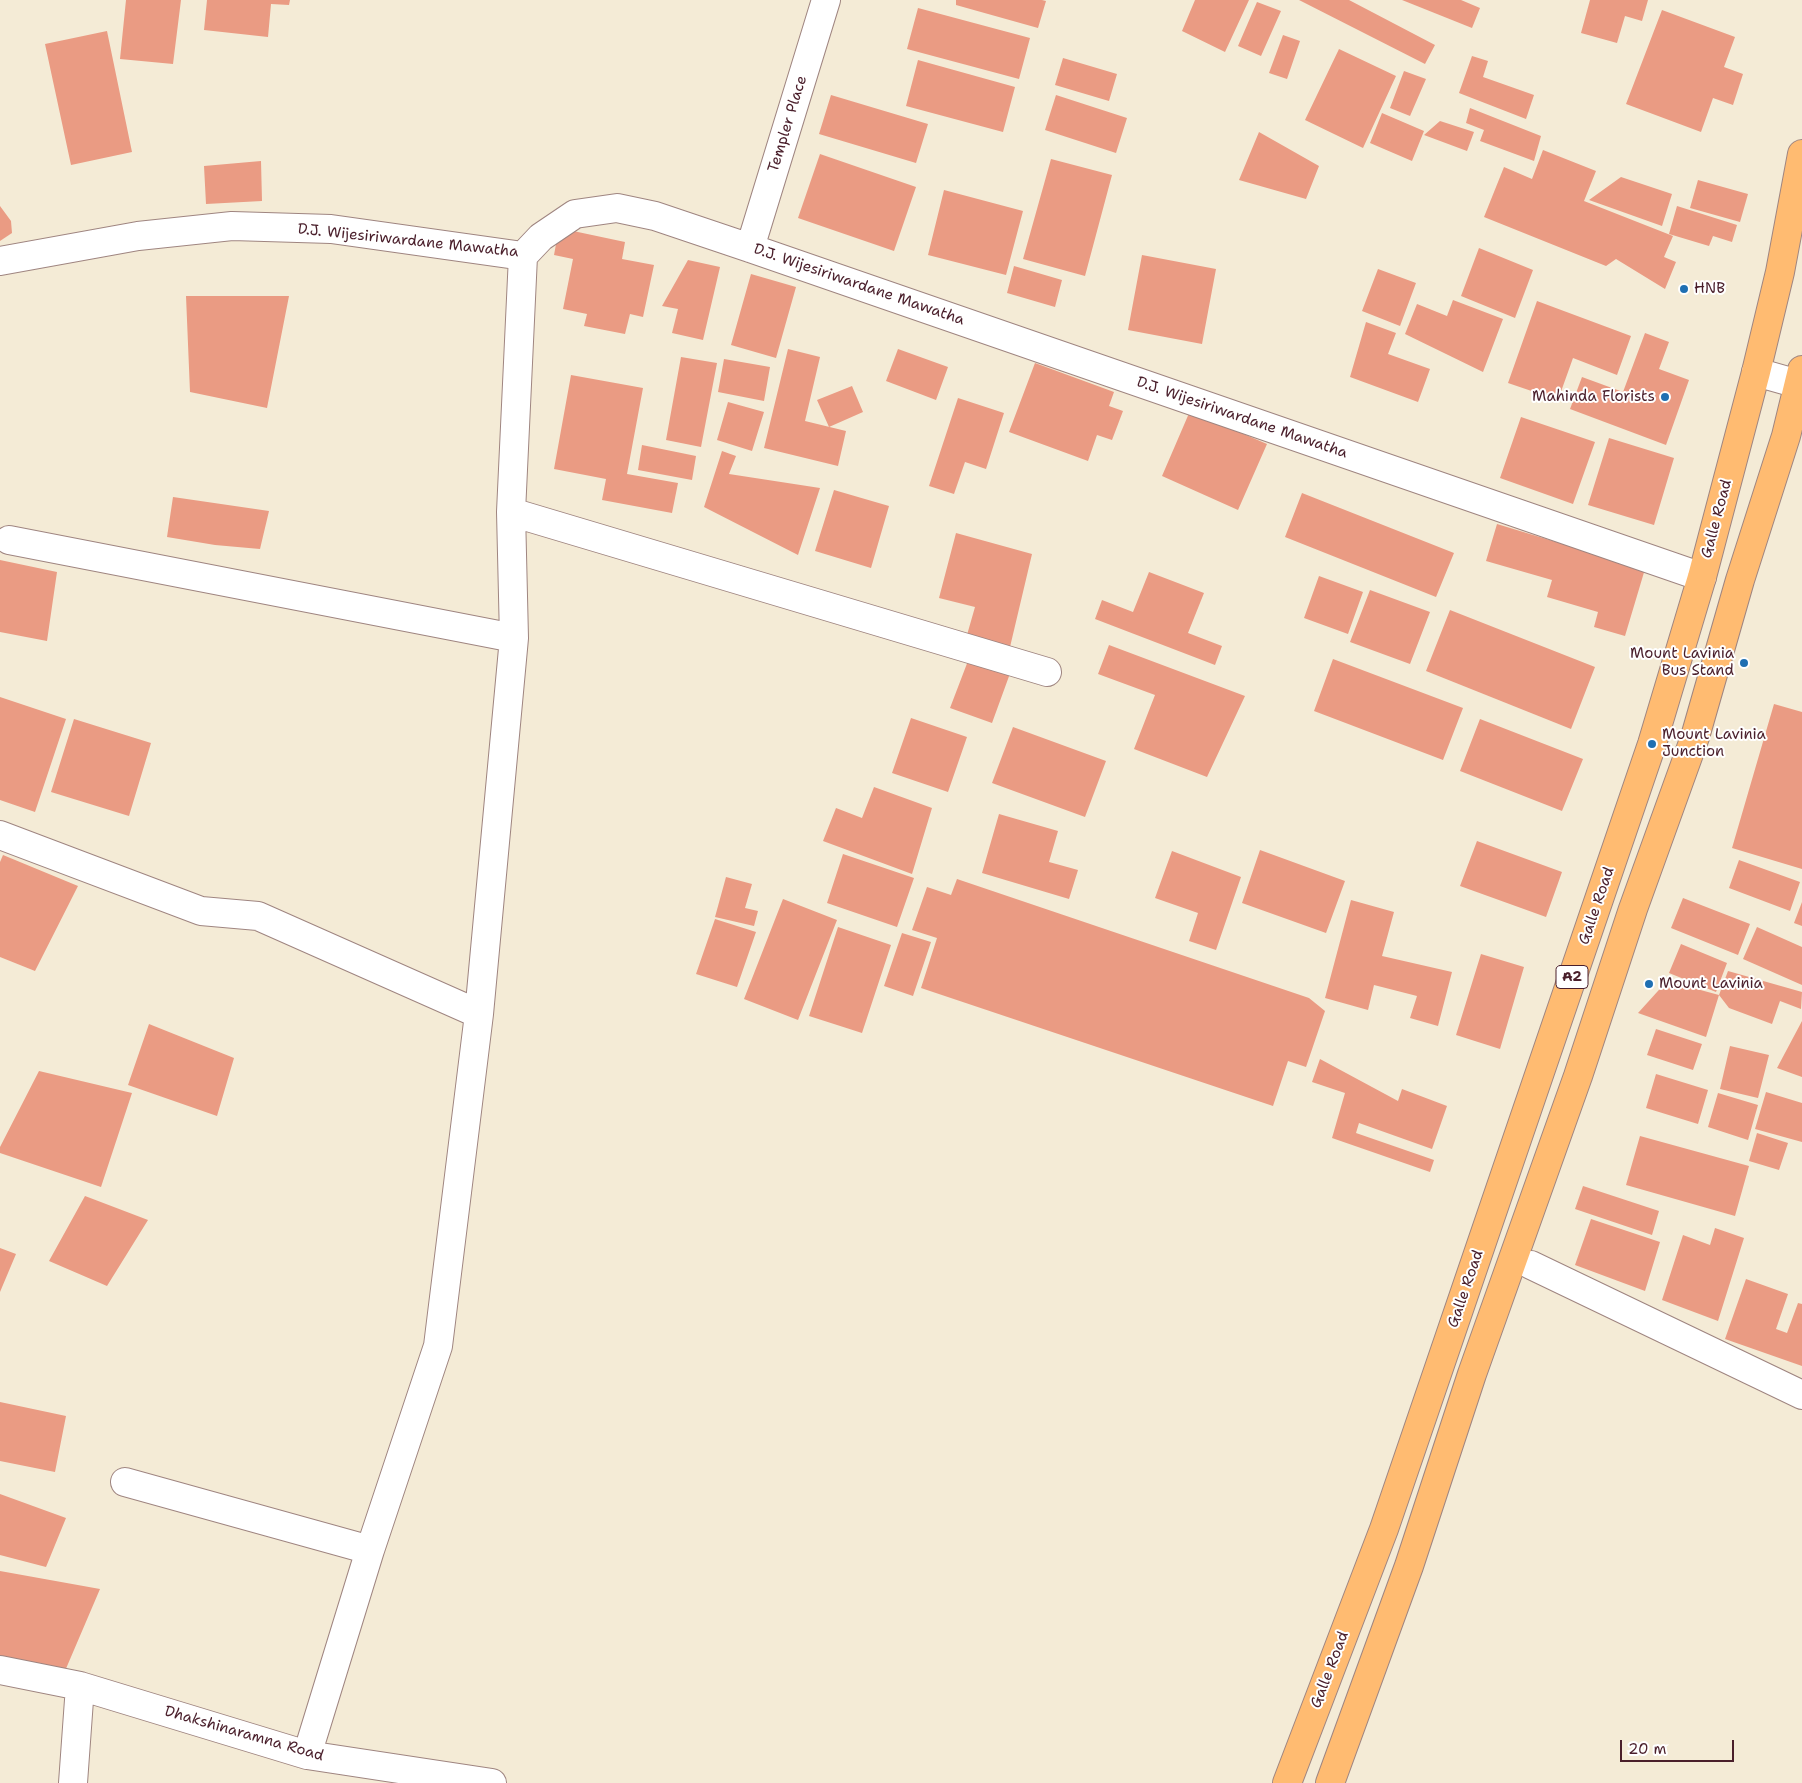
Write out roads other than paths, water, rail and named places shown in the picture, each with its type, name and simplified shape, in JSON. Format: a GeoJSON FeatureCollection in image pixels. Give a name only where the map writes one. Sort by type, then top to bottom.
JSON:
{"type":"FeatureCollection","features":[{"type":"Feature","properties":{"kind":"highway","name":"Galle Road"},"geometry":{"type":"LineString","coordinates":[[1287,1783],[1384,1529],[1652,744],[1702,577],[1756,372],[1780,272],[1802,154]]}},
{"type":"Feature","properties":{"kind":"highway","name":"A2"},"geometry":{"type":"LineString","coordinates":[[1330,1783],[1409,1566],[1472,1374],[1578,1076],[1633,909],[1693,744],[1740,580],[1786,436],[1801,380]]}},
{"type":"Feature","properties":{"kind":"street","name":"Templer Place"},"geometry":{"type":"LineString","coordinates":[[750,248],[826,0]]}},
{"type":"Feature","properties":{"kind":"street","name":"D.J. Wijesiriwardane Mawatha"},"geometry":{"type":"LineString","coordinates":[[0,261],[138,236],[232,226],[331,229],[523,256],[541,237],[575,214],[618,208],[655,216],[750,248],[1702,577]]}},
{"type":"Feature","properties":{"kind":"street"},"geometry":{"type":"LineString","coordinates":[[307,1756],[370,1550],[438,1346],[479,1014],[514,638],[511,512],[523,256]]}},
{"type":"Feature","properties":{"kind":"street"},"geometry":{"type":"LineString","coordinates":[[1756,372],[1801,380]]}},
{"type":"Feature","properties":{"kind":"street"},"geometry":{"type":"LineString","coordinates":[[511,512],[1047,672]]}},
{"type":"Feature","properties":{"kind":"street"},"geometry":{"type":"LineString","coordinates":[[9,540],[514,638]]}},
{"type":"Feature","properties":{"kind":"street"},"geometry":{"type":"LineString","coordinates":[[0,835],[201,911],[258,916],[479,1014]]}},
{"type":"Feature","properties":{"kind":"street"},"geometry":{"type":"LineString","coordinates":[[1531,1264],[1802,1395]]}},
{"type":"Feature","properties":{"kind":"street"},"geometry":{"type":"LineString","coordinates":[[125,1482],[370,1550]]}},
{"type":"Feature","properties":{"kind":"street","name":"Dhakshinaramna Road"},"geometry":{"type":"LineString","coordinates":[[0,1670],[80,1686],[307,1756],[492,1783]]}},
{"type":"Feature","properties":{"kind":"street"},"geometry":{"type":"LineString","coordinates":[[73,1783],[80,1686]]}},
{"type":"Feature","properties":{"kind":"place","name":"HNB"},"geometry":{"type":"Point","coordinates":[1684,289]}},
{"type":"Feature","properties":{"kind":"place","name":"Mahinda Florists"},"geometry":{"type":"Point","coordinates":[1665,397]}},
{"type":"Feature","properties":{"kind":"place","name":"Mount Lavinia Bus Stand"},"geometry":{"type":"Point","coordinates":[1744,663]}},
{"type":"Feature","properties":{"kind":"place","name":"Mount Lavinia Junction"},"geometry":{"type":"Point","coordinates":[1652,744]}},
{"type":"Feature","properties":{"kind":"place","name":"Mount Lavinia"},"geometry":{"type":"Point","coordinates":[1649,984]}}]}
